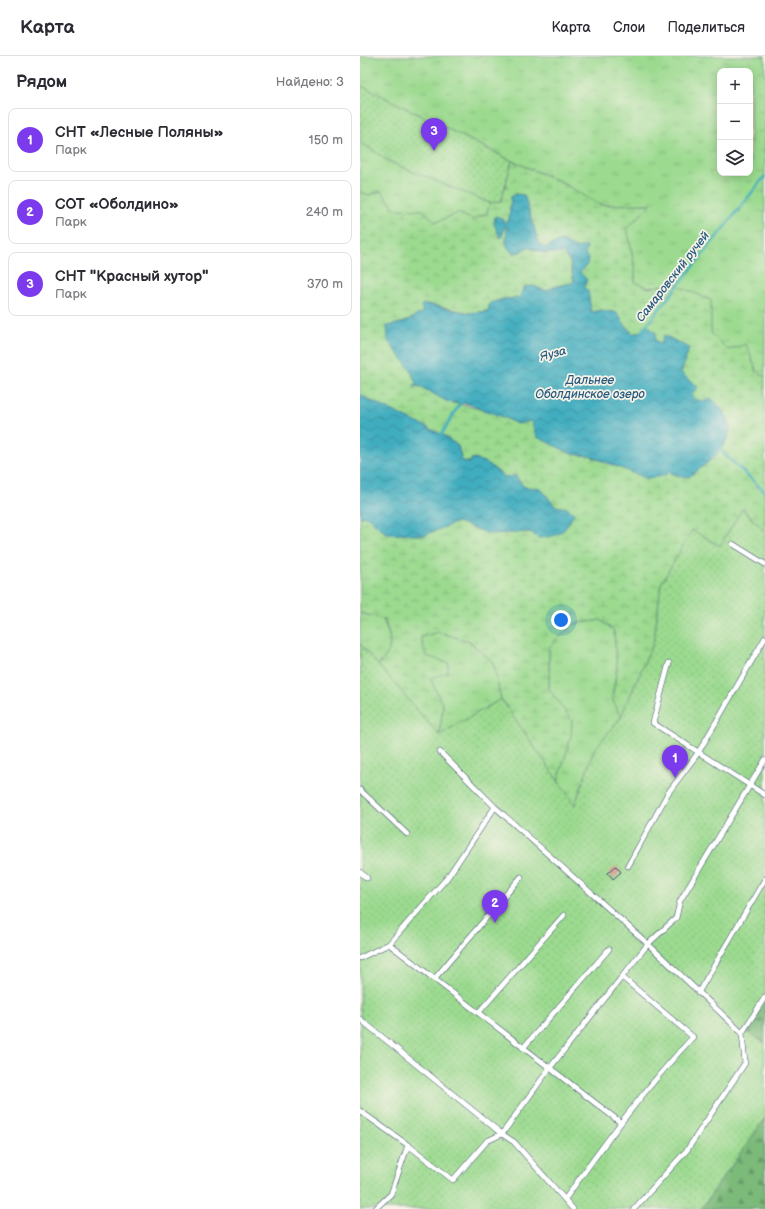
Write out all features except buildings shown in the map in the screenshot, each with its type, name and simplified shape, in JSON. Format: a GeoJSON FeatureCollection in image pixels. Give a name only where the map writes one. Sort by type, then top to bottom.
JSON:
{"type":"FeatureCollection","features":[{"type":"Feature","properties":{"kind":"lane"},"geometry":{"type":"LineString","coordinates":[[733,544],[765,564]]}},
{"type":"Feature","properties":{"kind":"lane"},"geometry":{"type":"LineString","coordinates":[[628,866],[668,793],[698,753],[765,638]]}},
{"type":"Feature","properties":{"kind":"lane"},"geometry":{"type":"LineString","coordinates":[[669,663],[653,723],[765,795]]}},
{"type":"Feature","properties":{"kind":"lane"},"geometry":{"type":"LineString","coordinates":[[440,752],[495,808],[648,944],[698,993],[742,1033]]}},
{"type":"Feature","properties":{"kind":"lane"},"geometry":{"type":"LineString","coordinates":[[360,1111],[408,1145],[453,1180],[487,1141],[502,1134],[549,1069],[648,944],[676,918],[680,901],[765,760]]}},
{"type":"Feature","properties":{"kind":"lane"},"geometry":{"type":"LineString","coordinates":[[360,790],[407,834]]}},
{"type":"Feature","properties":{"kind":"lane"},"geometry":{"type":"LineString","coordinates":[[360,958],[389,944],[447,878],[495,808]]}},
{"type":"Feature","properties":{"kind":"lane"},"geometry":{"type":"LineString","coordinates":[[360,872],[367,878]]}},
{"type":"Feature","properties":{"kind":"lane"},"geometry":{"type":"LineString","coordinates":[[435,978],[521,877]]}},
{"type":"Feature","properties":{"kind":"lane"},"geometry":{"type":"LineString","coordinates":[[698,993],[765,879]]}},
{"type":"Feature","properties":{"kind":"lane"},"geometry":{"type":"LineString","coordinates":[[479,1012],[564,915]]}},
{"type":"Feature","properties":{"kind":"lane"},"geometry":{"type":"LineString","coordinates":[[389,944],[479,1012],[549,1069],[620,1122]]}},
{"type":"Feature","properties":{"kind":"lane"},"geometry":{"type":"LineString","coordinates":[[523,1048],[609,949]]}},
{"type":"Feature","properties":{"kind":"lane"},"geometry":{"type":"LineString","coordinates":[[565,1199],[620,1122],[660,1072],[693,1037],[622,978]]}},
{"type":"Feature","properties":{"kind":"lane"},"geometry":{"type":"LineString","coordinates":[[634,1209],[687,1150],[745,1063],[742,1033],[765,996]]}},
{"type":"Feature","properties":{"kind":"lane"},"geometry":{"type":"LineString","coordinates":[[360,1019],[502,1134],[514,1142],[573,1209]]}},
{"type":"Feature","properties":{"kind":"lane"},"geometry":{"type":"LineString","coordinates":[[378,1208],[391,1194],[408,1145]]}},
{"type":"Feature","properties":{"kind":"green space"},"geometry":{"type":"Polygon","coordinates":[[[360,56],[765,56],[765,377],[757,372],[746,345],[728,350],[711,333],[673,284],[648,288],[635,282],[635,269],[627,228],[652,204],[600,205],[561,182],[512,161],[360,85],[360,56]]]}},
{"type":"Feature","properties":{"kind":"green space"},"geometry":{"type":"Polygon","coordinates":[[[360,85],[512,161],[501,201],[490,203],[392,163],[360,142],[360,85]]]}},
{"type":"Feature","properties":{"kind":"green space"},"geometry":{"type":"Polygon","coordinates":[[[360,142],[392,163],[490,203],[487,213],[473,220],[458,213],[436,222],[423,211],[395,209],[381,191],[369,195],[360,192],[360,142]]]}},
{"type":"Feature","properties":{"kind":"green space"},"geometry":{"type":"Polygon","coordinates":[[[512,161],[561,182],[600,205],[652,204],[627,228],[635,269],[635,282],[648,288],[673,284],[711,300],[711,333],[728,350],[746,344],[757,372],[765,377],[765,531],[743,509],[720,546],[692,531],[661,584],[654,641],[621,717],[612,698],[617,669],[614,631],[601,620],[574,624],[549,647],[549,689],[572,721],[571,736],[558,781],[501,699],[493,662],[469,641],[438,632],[421,637],[426,656],[449,663],[447,673],[430,678],[443,706],[439,735],[378,665],[387,653],[390,643],[390,638],[384,619],[360,613],[360,517],[367,516],[387,534],[424,535],[458,522],[490,534],[531,532],[567,508],[555,506],[540,488],[524,487],[516,476],[505,477],[487,463],[462,461],[458,446],[443,435],[369,400],[360,394],[360,192],[369,195],[381,191],[395,209],[423,210],[436,222],[458,213],[473,220],[487,213],[490,203],[501,201],[512,161]],[[524,195],[511,197],[509,220],[505,223],[501,218],[495,216],[502,237],[505,225],[508,226],[506,245],[519,253],[528,247],[545,253],[563,253],[570,262],[574,282],[556,286],[546,291],[533,286],[519,298],[503,299],[490,303],[488,311],[470,313],[428,304],[425,309],[416,316],[387,326],[389,341],[411,370],[416,383],[414,386],[430,391],[449,401],[492,413],[517,424],[531,421],[572,454],[590,456],[646,478],[663,476],[670,471],[678,476],[721,408],[711,398],[706,401],[695,400],[691,395],[697,387],[681,373],[689,348],[664,335],[661,344],[643,330],[634,334],[627,328],[617,313],[601,310],[591,312],[588,291],[584,287],[580,272],[586,266],[575,248],[561,241],[545,248],[539,244],[524,195]]]}},
{"type":"Feature","properties":{"kind":"green space"},"geometry":{"type":"Polygon","coordinates":[[[742,509],[765,531],[765,1002],[746,1032],[765,1043],[765,1118],[701,1209],[360,1209],[360,644],[439,735],[501,699],[575,805],[594,750],[621,717],[654,641],[661,584],[692,530],[720,546],[742,509]]]}},
{"type":"Feature","properties":{"kind":"green space"},"geometry":{"type":"Polygon","coordinates":[[[360,613],[383,619],[388,632],[390,643],[389,648],[378,665],[360,644],[360,613]]]}},
{"type":"Feature","properties":{"kind":"green space"},"geometry":{"type":"Polygon","coordinates":[[[601,620],[614,631],[617,669],[612,698],[621,717],[594,750],[575,805],[558,781],[571,736],[549,689],[549,647],[574,624],[601,620]]]}},
{"type":"Feature","properties":{"kind":"green space"},"geometry":{"type":"Polygon","coordinates":[[[438,632],[468,641],[493,662],[501,699],[439,735],[443,706],[430,678],[421,637],[438,632]]]}},
{"type":"Feature","properties":{"kind":"green space"},"geometry":{"type":"Polygon","coordinates":[[[765,1002],[765,1043],[746,1032],[765,1002]]]}},
{"type":"Feature","properties":{"kind":"green space"},"geometry":{"type":"Polygon","coordinates":[[[765,1118],[765,1209],[701,1209],[765,1118]]]}},
{"type":"Feature","properties":{"kind":"water","name":"Дальнее Оболдинское озеро"},"geometry":{"type":"Polygon","coordinates":[[[516,194],[524,195],[539,244],[545,248],[561,241],[575,248],[587,246],[585,254],[589,259],[586,266],[580,272],[587,280],[584,287],[588,291],[591,312],[601,310],[617,313],[627,328],[634,334],[643,330],[647,325],[656,333],[655,340],[661,344],[664,335],[689,348],[681,373],[698,387],[691,395],[695,400],[706,401],[711,398],[725,414],[730,426],[729,435],[719,452],[689,477],[678,476],[670,472],[663,476],[646,478],[590,456],[572,454],[537,437],[531,421],[517,424],[506,418],[468,404],[448,402],[419,386],[413,387],[416,383],[411,370],[388,341],[387,326],[403,323],[423,312],[421,306],[423,304],[470,313],[488,311],[490,303],[503,299],[519,298],[524,287],[533,286],[546,291],[574,282],[570,262],[563,253],[545,253],[528,247],[514,254],[507,245],[507,226],[505,226],[502,237],[500,238],[494,224],[495,216],[501,218],[505,223],[509,220],[511,197],[516,194]]]}},
{"type":"Feature","properties":{"kind":"water"},"geometry":{"type":"Polygon","coordinates":[[[360,394],[369,400],[443,435],[458,446],[462,461],[470,463],[472,458],[487,463],[504,477],[515,476],[524,487],[540,488],[555,506],[567,508],[574,513],[568,525],[557,534],[538,538],[531,532],[490,534],[458,522],[424,535],[387,534],[367,516],[360,517],[360,394]]]}},
{"type":"Feature","properties":{"kind":"waterway","name":"Самаровский ручей"},"geometry":{"type":"LineString","coordinates":[[641,332],[765,176]]}},
{"type":"Feature","properties":{"kind":"waterway","name":"Яуза"},"geometry":{"type":"LineString","coordinates":[[440,437],[462,400]]}},
{"type":"Feature","properties":{"kind":"waterway","name":"Яуза"},"geometry":{"type":"LineString","coordinates":[[720,450],[765,492]]}},
{"type":"Feature","properties":{"kind":"place","name":"СНТ \"Красный хутор\""},"geometry":{"type":"Point","coordinates":[434,151]}},
{"type":"Feature","properties":{"kind":"place","name":"СНТ «Лесные Поляны»"},"geometry":{"type":"Point","coordinates":[675,778]}},
{"type":"Feature","properties":{"kind":"place","name":"СОТ «Оболдино»"},"geometry":{"type":"Point","coordinates":[495,923]}}]}
